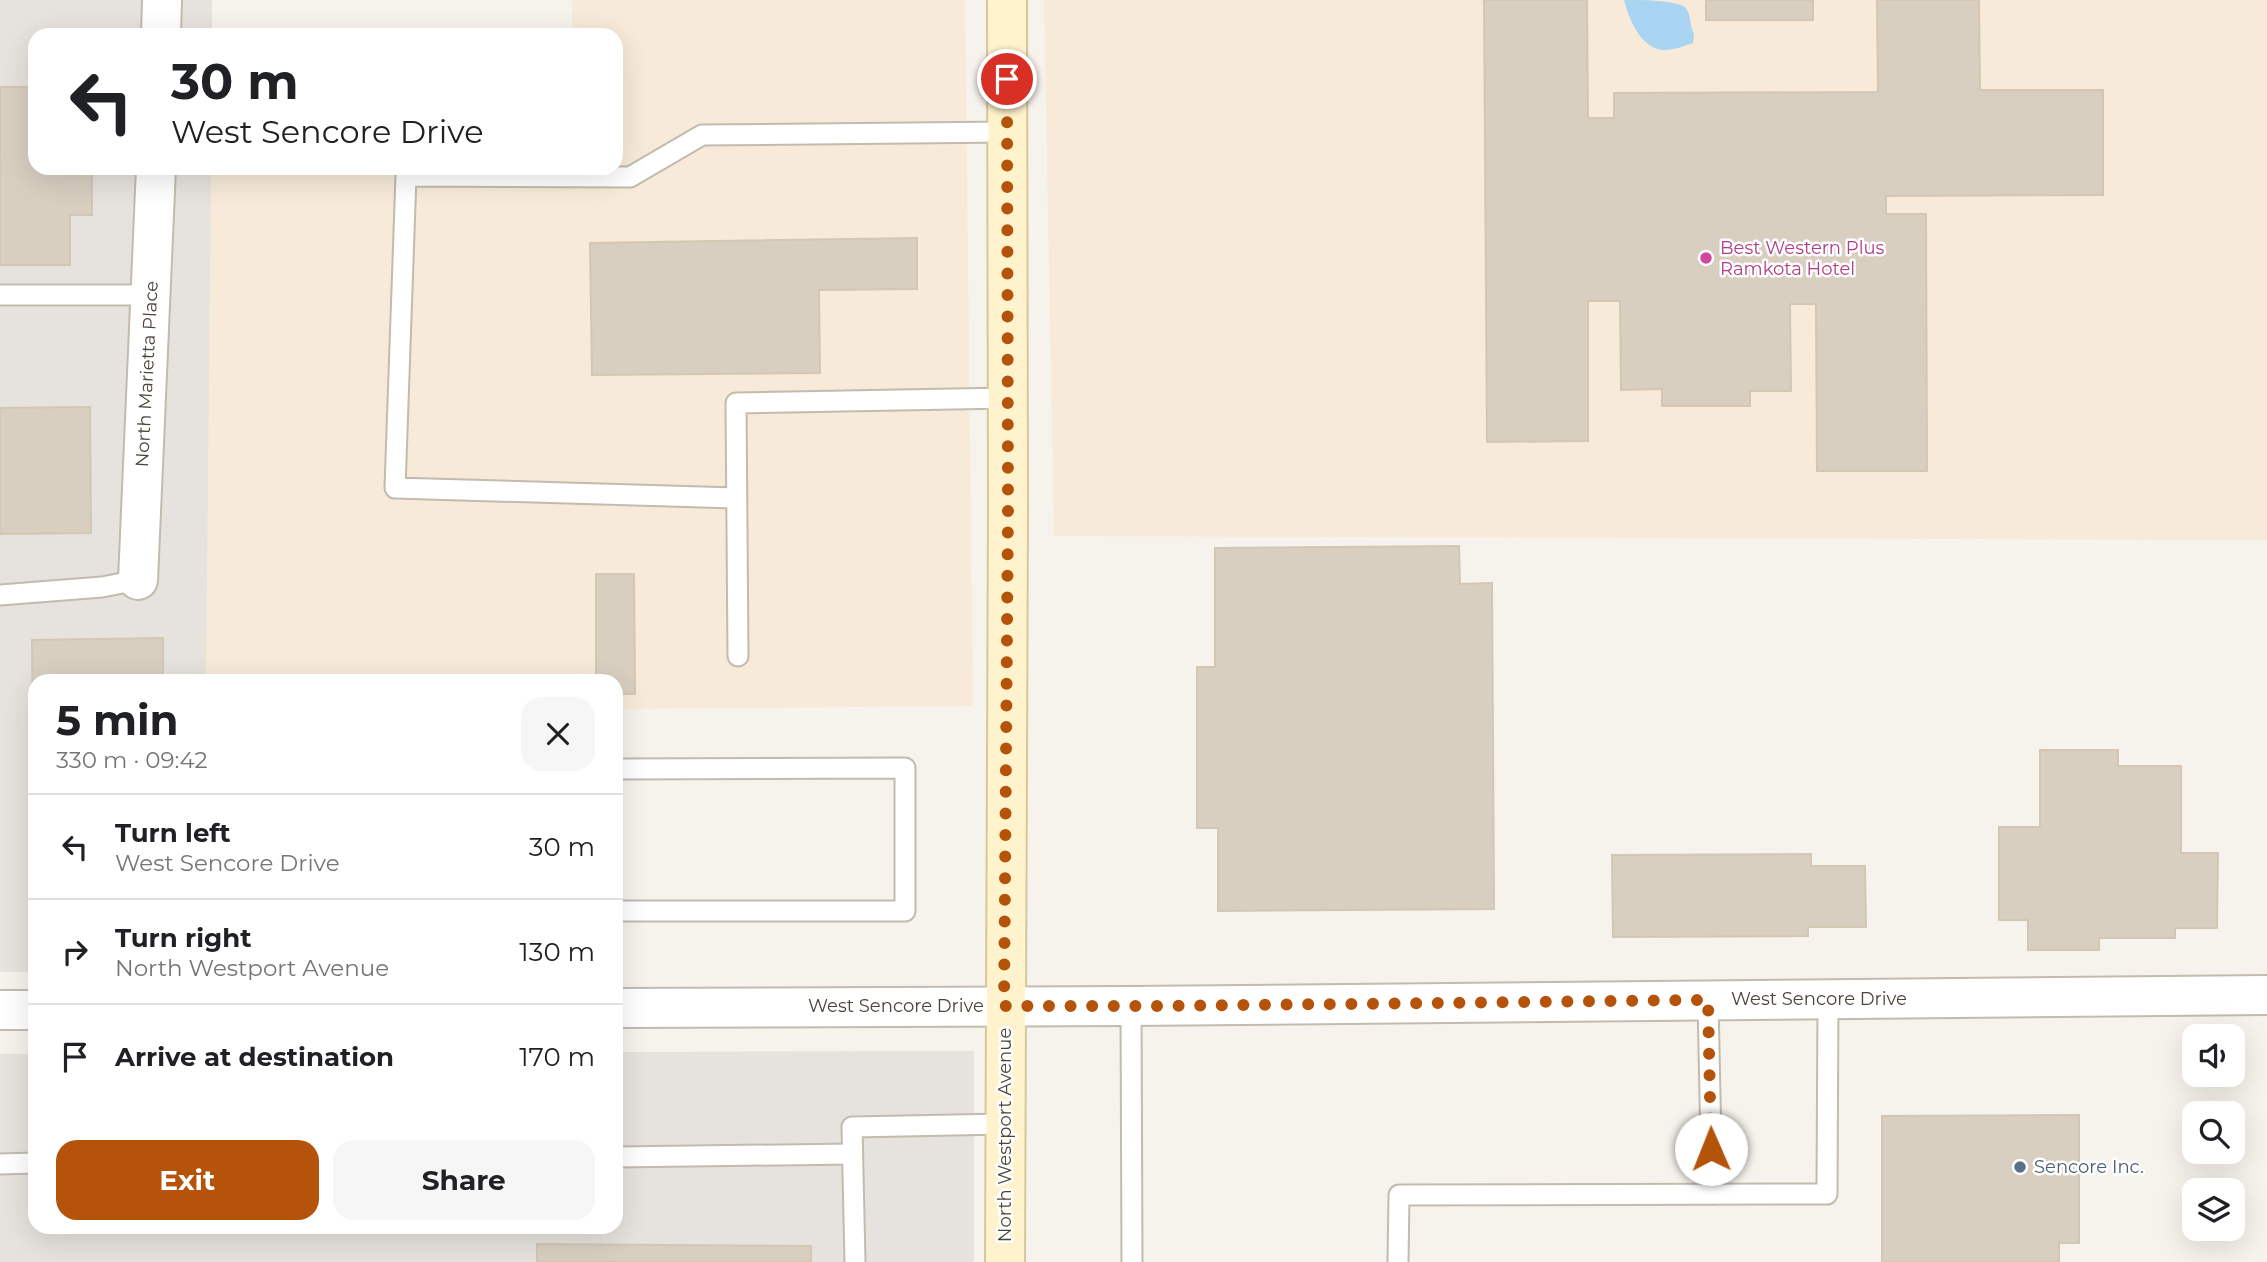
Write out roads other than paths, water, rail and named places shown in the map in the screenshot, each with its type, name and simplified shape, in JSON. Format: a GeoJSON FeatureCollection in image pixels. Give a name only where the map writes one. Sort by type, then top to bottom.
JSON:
{"type":"FeatureCollection","features":[{"type":"Feature","properties":{"kind":"main road","name":"North Westport Avenue"},"geometry":{"type":"LineString","coordinates":[[1005,1262],[1007,0]]}},
{"type":"Feature","properties":{"kind":"street"},"geometry":{"type":"LineString","coordinates":[[161,28],[162,0]]}},
{"type":"Feature","properties":{"kind":"street","name":"North Marietta Place"},"geometry":{"type":"LineString","coordinates":[[138,580],[156,175]]}},
{"type":"Feature","properties":{"kind":"street","name":"West Sencore Drive"},"geometry":{"type":"LineString","coordinates":[[623,1008],[2267,995]]}},
{"type":"Feature","properties":{"kind":"street"},"geometry":{"type":"LineString","coordinates":[[0,1010],[28,1010]]}},
{"type":"Feature","properties":{"kind":"lane"},"geometry":{"type":"LineString","coordinates":[[736,498],[395,488],[406,176],[630,177],[702,135],[1007,132]]}},
{"type":"Feature","properties":{"kind":"lane"},"geometry":{"type":"LineString","coordinates":[[0,295],[150,295]]}},
{"type":"Feature","properties":{"kind":"lane"},"geometry":{"type":"LineString","coordinates":[[738,656],[736,403],[1008,398]]}},
{"type":"Feature","properties":{"kind":"lane"},"geometry":{"type":"LineString","coordinates":[[0,595],[102,587],[138,580]]}},
{"type":"Feature","properties":{"kind":"lane"},"geometry":{"type":"LineString","coordinates":[[623,769],[905,768],[905,911],[623,911]]}},
{"type":"Feature","properties":{"kind":"lane"},"geometry":{"type":"LineString","coordinates":[[1398,1262],[1399,1195],[1827,1194],[1828,999]]}},
{"type":"Feature","properties":{"kind":"lane"},"geometry":{"type":"LineString","coordinates":[[1708,1000],[1712,1194]]}},
{"type":"Feature","properties":{"kind":"lane"},"geometry":{"type":"LineString","coordinates":[[1131,1006],[1132,1262]]}},
{"type":"Feature","properties":{"kind":"lane"},"geometry":{"type":"LineString","coordinates":[[855,1262],[852,1127],[1004,1124]]}},
{"type":"Feature","properties":{"kind":"lane"},"geometry":{"type":"LineString","coordinates":[[623,1157],[852,1154]]}},
{"type":"Feature","properties":{"kind":"lane"},"geometry":{"type":"LineString","coordinates":[[0,1164],[28,1163]]}},
{"type":"Feature","properties":{"kind":"water"},"geometry":{"type":"Polygon","coordinates":[[[1624,0],[1648,0],[1685,7],[1694,34],[1693,43],[1665,50],[1649,45],[1637,32],[1624,0]]]}},
{"type":"Feature","properties":{"kind":"place","name":"Best Western Plus Ramkota Hotel"},"geometry":{"type":"Point","coordinates":[1706,258]}},
{"type":"Feature","properties":{"kind":"place","name":"Sencore Inc."},"geometry":{"type":"Point","coordinates":[2020,1167]}}]}
